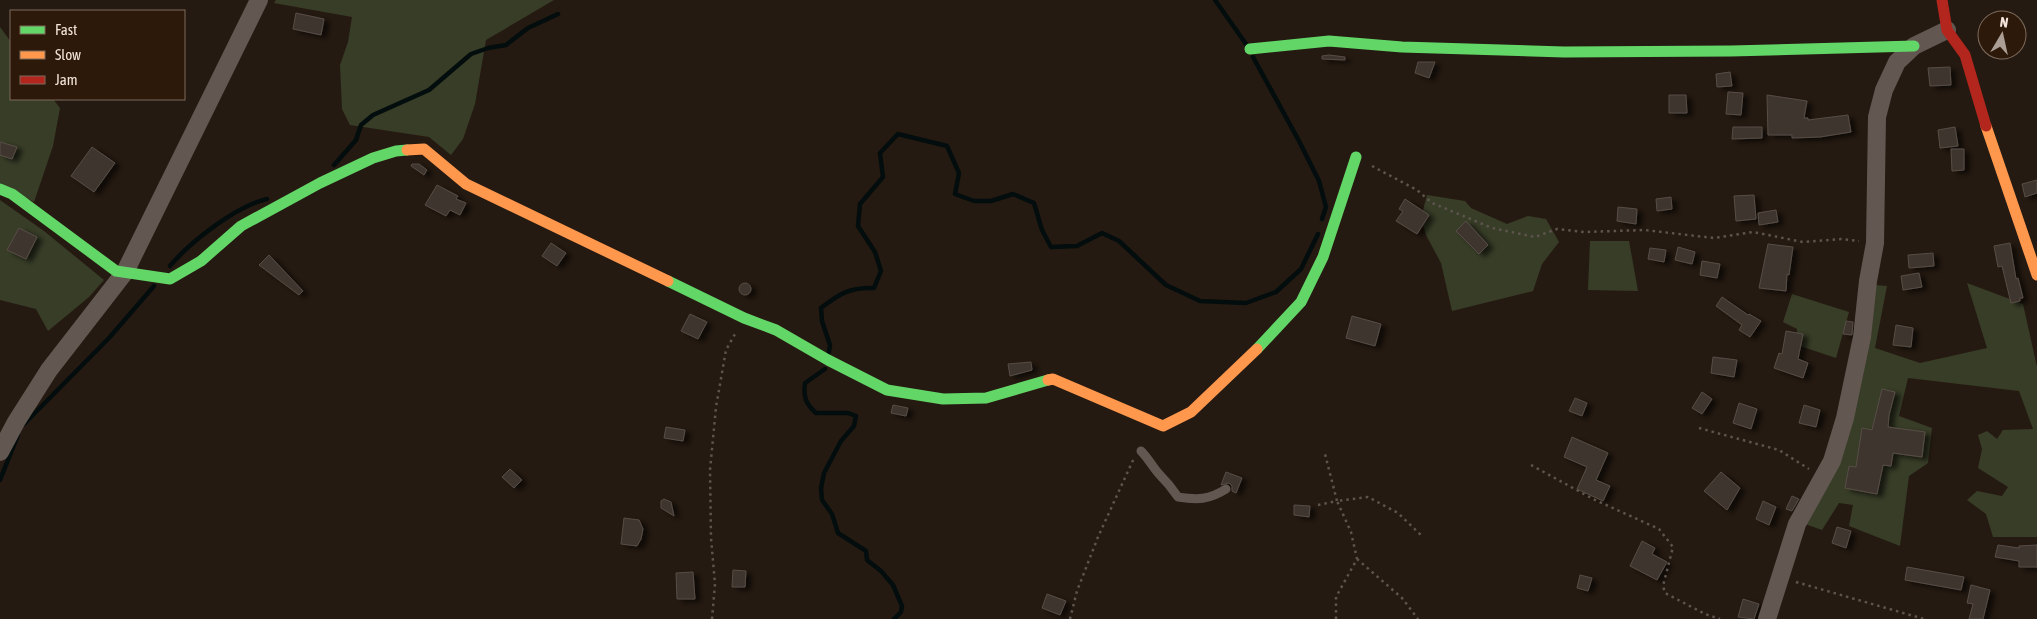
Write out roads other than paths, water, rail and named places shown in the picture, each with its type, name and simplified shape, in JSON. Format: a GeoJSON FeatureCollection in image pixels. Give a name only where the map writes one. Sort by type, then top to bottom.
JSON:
{"type":"FeatureCollection","features":[{"type":"Feature","properties":{"kind":"street"},"geometry":{"type":"LineString","coordinates":[[0,452],[16,422],[49,370],[125,272],[259,0]]}},
{"type":"Feature","properties":{"kind":"street"},"geometry":{"type":"LineString","coordinates":[[1942,0],[1946,30],[1965,55],[1992,144],[2037,275]]}},
{"type":"Feature","properties":{"kind":"street"},"geometry":{"type":"LineString","coordinates":[[1767,619],[1797,524],[1832,461],[1846,418],[1862,337],[1868,281],[1875,243],[1877,117],[1884,90],[1897,62],[1914,46],[1946,30]]}},
{"type":"Feature","properties":{"kind":"street"},"geometry":{"type":"LineString","coordinates":[[1250,49],[1329,41],[1402,47],[1564,52],[1914,46]]}},
{"type":"Feature","properties":{"kind":"street"},"geometry":{"type":"LineString","coordinates":[[0,189],[12,194],[116,271],[170,279],[201,261],[241,226],[320,183],[372,158],[396,151],[424,149],[466,184],[744,318],[776,330],[828,360],[887,390],[943,399],[986,398],[1053,379],[1163,426],[1191,412],[1247,360],[1302,302],[1323,257],[1356,157]]}},
{"type":"Feature","properties":{"kind":"lane"},"geometry":{"type":"LineString","coordinates":[[1141,451],[1178,497],[1197,500],[1210,498],[1226,489]]}},
{"type":"Feature","properties":{"kind":"waterway"},"geometry":{"type":"LineString","coordinates":[[1215,0],[1246,44]]}},
{"type":"Feature","properties":{"kind":"waterway"},"geometry":{"type":"LineString","coordinates":[[334,165],[356,140],[361,125],[373,115],[429,90],[471,54],[488,48],[506,45],[528,28],[558,14]]}},
{"type":"Feature","properties":{"kind":"waterway"},"geometry":{"type":"LineString","coordinates":[[1253,57],[1319,181],[1326,207],[1322,219]]}},
{"type":"Feature","properties":{"kind":"waterway"},"geometry":{"type":"LineString","coordinates":[[829,352],[830,345],[822,321],[821,308],[845,292],[874,288],[881,271],[875,252],[858,226],[860,204],[883,177],[880,153],[898,134],[947,146],[959,173],[955,194],[974,201],[991,201],[1013,194],[1034,203],[1042,230],[1051,247],[1077,246],[1102,233],[1119,241],[1166,285],[1200,301],[1246,303],[1276,292],[1301,269],[1318,234]]}},
{"type":"Feature","properties":{"kind":"waterway"},"geometry":{"type":"LineString","coordinates":[[170,266],[189,246],[214,226],[242,209],[267,199]]}},
{"type":"Feature","properties":{"kind":"waterway"},"geometry":{"type":"LineString","coordinates":[[24,424],[109,338],[154,286]]}},
{"type":"Feature","properties":{"kind":"waterway"},"geometry":{"type":"LineString","coordinates":[[825,369],[805,383],[804,392],[808,403],[816,413],[848,413],[856,416],[854,426],[841,441],[824,473],[821,488],[822,500],[832,514],[838,533],[866,551],[867,560],[881,571],[893,585],[902,606],[901,612],[894,619]]}},
{"type":"Feature","properties":{"kind":"waterway"},"geometry":{"type":"LineString","coordinates":[[0,480],[18,435]]}}]}
